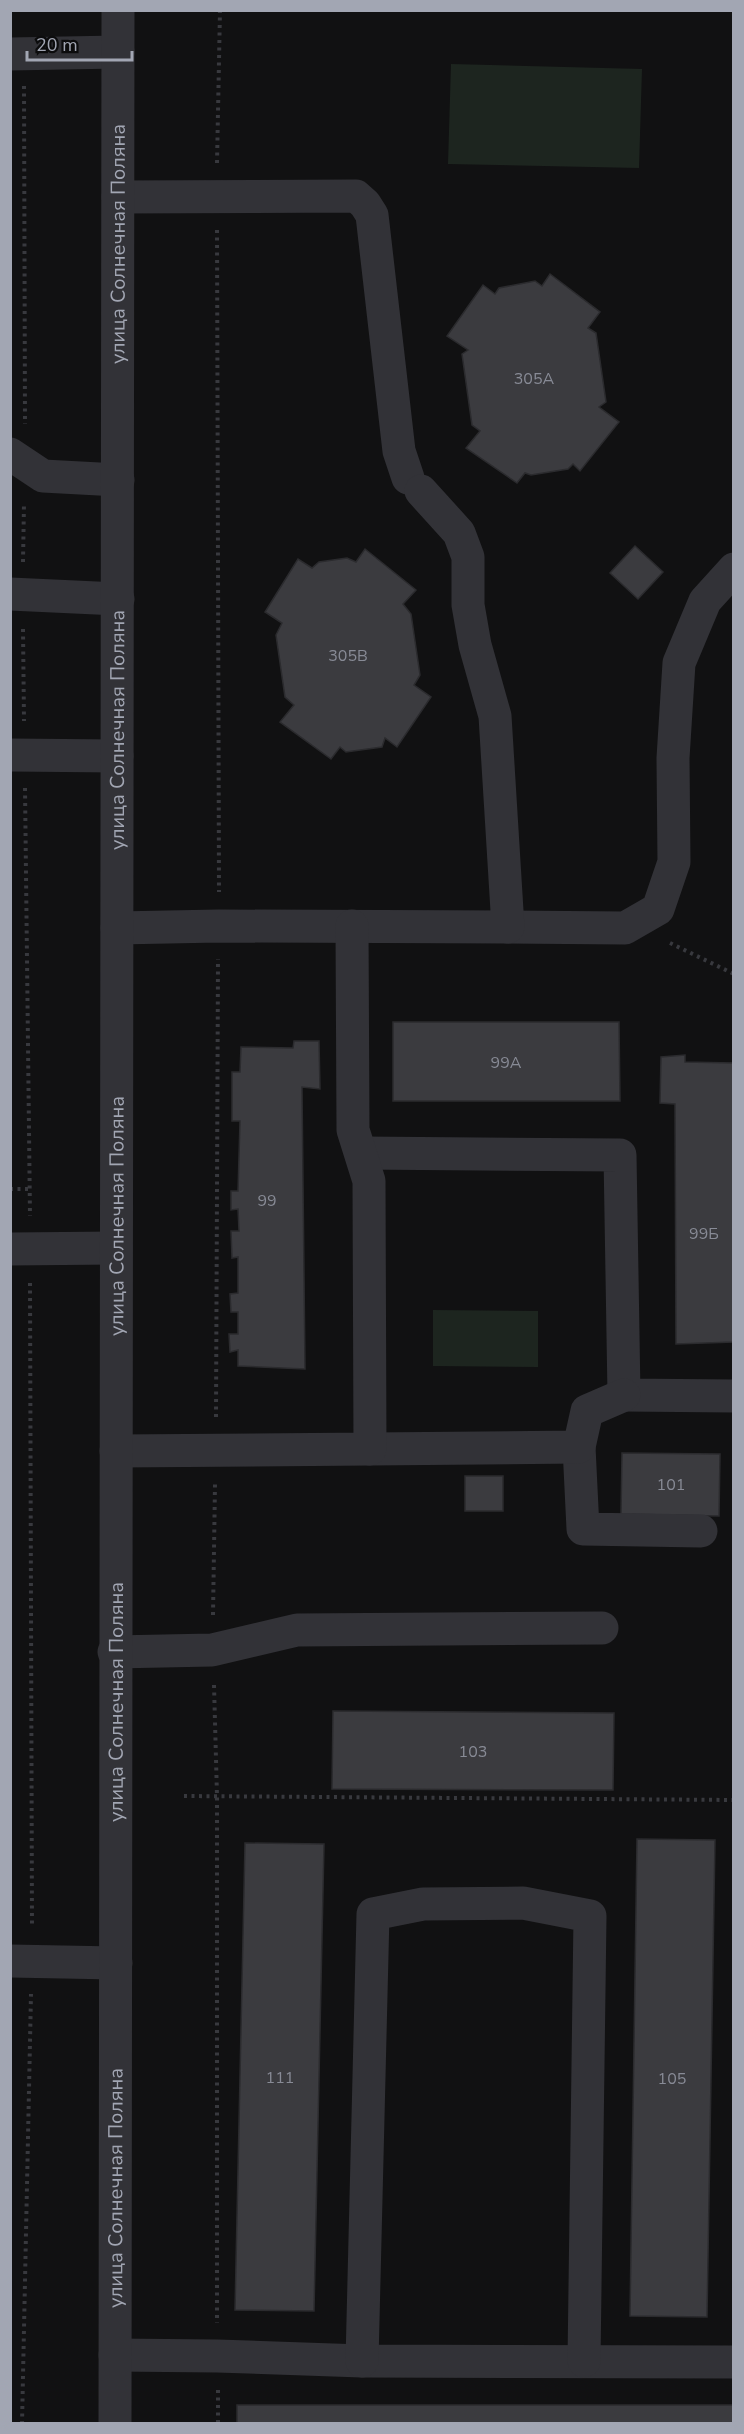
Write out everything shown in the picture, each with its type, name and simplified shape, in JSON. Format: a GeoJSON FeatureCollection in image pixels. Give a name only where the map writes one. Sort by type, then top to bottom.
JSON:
{"type":"FeatureCollection","features":[{"type":"Feature","properties":{"kind":"street","name":"улица Солнечная Поляна"},"geometry":{"type":"LineString","coordinates":[[115,2424],[114,1652],[118,10]]}},
{"type":"Feature","properties":{"kind":"street"},"geometry":{"type":"LineString","coordinates":[[10,54],[118,52]]}},
{"type":"Feature","properties":{"kind":"street"},"geometry":{"type":"LineString","coordinates":[[118,197],[356,196],[372,215],[399,451],[415,484],[459,533],[468,558],[468,604],[475,645],[495,716],[507,927]]}},
{"type":"Feature","properties":{"kind":"street"},"geometry":{"type":"LineString","coordinates":[[10,454],[43,476],[118,480]]}},
{"type":"Feature","properties":{"kind":"street"},"geometry":{"type":"LineString","coordinates":[[117,928],[219,926],[625,928],[658,909],[674,862],[673,758],[679,663],[705,601],[734,569]]}},
{"type":"Feature","properties":{"kind":"street"},"geometry":{"type":"LineString","coordinates":[[10,594],[118,599]]}},
{"type":"Feature","properties":{"kind":"street"},"geometry":{"type":"LineString","coordinates":[[10,755],[117,756]]}},
{"type":"Feature","properties":{"kind":"street"},"geometry":{"type":"LineString","coordinates":[[352,926],[353,1130],[369,1181],[370,1449]]}},
{"type":"Feature","properties":{"kind":"street"},"geometry":{"type":"LineString","coordinates":[[361,1153],[620,1155],[624,1395]]}},
{"type":"Feature","properties":{"kind":"street"},"geometry":{"type":"LineString","coordinates":[[20,1249],[116,1248]]}},
{"type":"Feature","properties":{"kind":"street"},"geometry":{"type":"LineString","coordinates":[[701,1531],[583,1529],[579,1448],[587,1411],[624,1395],[734,1396]]}},
{"type":"Feature","properties":{"kind":"street"},"geometry":{"type":"LineString","coordinates":[[116,1450],[579,1448]]}},
{"type":"Feature","properties":{"kind":"street"},"geometry":{"type":"LineString","coordinates":[[114,1652],[212,1650],[297,1630],[603,1628]]}},
{"type":"Feature","properties":{"kind":"street"},"geometry":{"type":"LineString","coordinates":[[362,2361],[373,1914],[423,1904],[523,1903],[590,1916],[584,2361]]}},
{"type":"Feature","properties":{"kind":"street"},"geometry":{"type":"LineString","coordinates":[[21,1961],[116,1963]]}},
{"type":"Feature","properties":{"kind":"street"},"geometry":{"type":"LineString","coordinates":[[115,2355],[362,2361],[734,2362]]}},
{"type":"Feature","properties":{"kind":"path"},"geometry":{"type":"LineString","coordinates":[[219,926],[217,197],[220,10]]}},
{"type":"Feature","properties":{"kind":"path"},"geometry":{"type":"LineString","coordinates":[[632,924],[734,974]]}},
{"type":"Feature","properties":{"kind":"path"},"geometry":{"type":"LineString","coordinates":[[10,1189],[30,1189],[20,1249],[22,2424]]}},
{"type":"Feature","properties":{"kind":"path"},"geometry":{"type":"LineString","coordinates":[[184,1796],[734,1800]]}},
{"type":"Feature","properties":{"kind":"shaded area"},"geometry":{"type":"Polygon","coordinates":[[[451,64],[642,69],[639,168],[448,164],[451,64]]]}},
{"type":"Feature","properties":{"kind":"shaded area"},"geometry":{"type":"Polygon","coordinates":[[[433,1310],[538,1311],[538,1367],[433,1366],[433,1310]]]}},
{"type":"Feature","properties":{"kind":"building"},"geometry":{"type":"Polygon","coordinates":[[[550,274],[600,312],[588,328],[596,333],[606,402],[599,407],[619,422],[580,471],[573,464],[568,469],[531,475],[525,473],[517,483],[466,448],[480,431],[472,425],[462,354],[468,350],[447,336],[483,285],[495,294],[499,288],[535,281],[542,286],[550,274]]]}},
{"type":"Feature","properties":{"kind":"building"},"geometry":{"type":"Polygon","coordinates":[[[635,546],[663,572],[638,599],[610,573],[635,546]]]}},
{"type":"Feature","properties":{"kind":"building"},"geometry":{"type":"Polygon","coordinates":[[[365,549],[416,590],[403,604],[411,614],[420,675],[414,685],[431,697],[397,747],[385,738],[382,747],[346,752],[340,747],[331,759],[280,722],[294,705],[285,697],[276,635],[282,623],[265,612],[298,559],[312,568],[319,562],[347,558],[356,562],[365,549]]]}},
{"type":"Feature","properties":{"kind":"building"},"geometry":{"type":"Polygon","coordinates":[[[393,1022],[619,1022],[620,1101],[393,1101],[393,1022]]]}},
{"type":"Feature","properties":{"kind":"building"},"geometry":{"type":"Polygon","coordinates":[[[294,1041],[319,1041],[320,1089],[302,1087],[305,1369],[238,1366],[238,1350],[230,1352],[229,1334],[238,1334],[238,1312],[231,1312],[230,1294],[238,1293],[238,1257],[232,1258],[231,1231],[239,1231],[238,1209],[231,1210],[231,1191],[238,1191],[240,1121],[232,1121],[232,1072],[240,1072],[241,1047],[293,1048],[294,1041]]]}},
{"type":"Feature","properties":{"kind":"building"},"geometry":{"type":"Polygon","coordinates":[[[685,1055],[685,1062],[734,1063],[734,1342],[676,1344],[675,1104],[660,1103],[661,1057],[685,1055]]]}},
{"type":"Feature","properties":{"kind":"building"},"geometry":{"type":"Polygon","coordinates":[[[622,1453],[720,1454],[719,1516],[621,1514],[622,1453]]]}},
{"type":"Feature","properties":{"kind":"building"},"geometry":{"type":"Polygon","coordinates":[[[465,1476],[503,1476],[503,1511],[465,1511],[465,1476]]]}},
{"type":"Feature","properties":{"kind":"building"},"geometry":{"type":"Polygon","coordinates":[[[333,1711],[614,1713],[613,1790],[332,1789],[333,1711]]]}},
{"type":"Feature","properties":{"kind":"building"},"geometry":{"type":"Polygon","coordinates":[[[637,1839],[715,1840],[707,2317],[630,2316],[637,1839]]]}},
{"type":"Feature","properties":{"kind":"building"},"geometry":{"type":"Polygon","coordinates":[[[245,1843],[324,1844],[314,2311],[235,2310],[245,1843]]]}},
{"type":"Feature","properties":{"kind":"building"},"geometry":{"type":"Polygon","coordinates":[[[237,2405],[734,2405],[734,2424],[237,2424],[237,2405]]]}}]}
